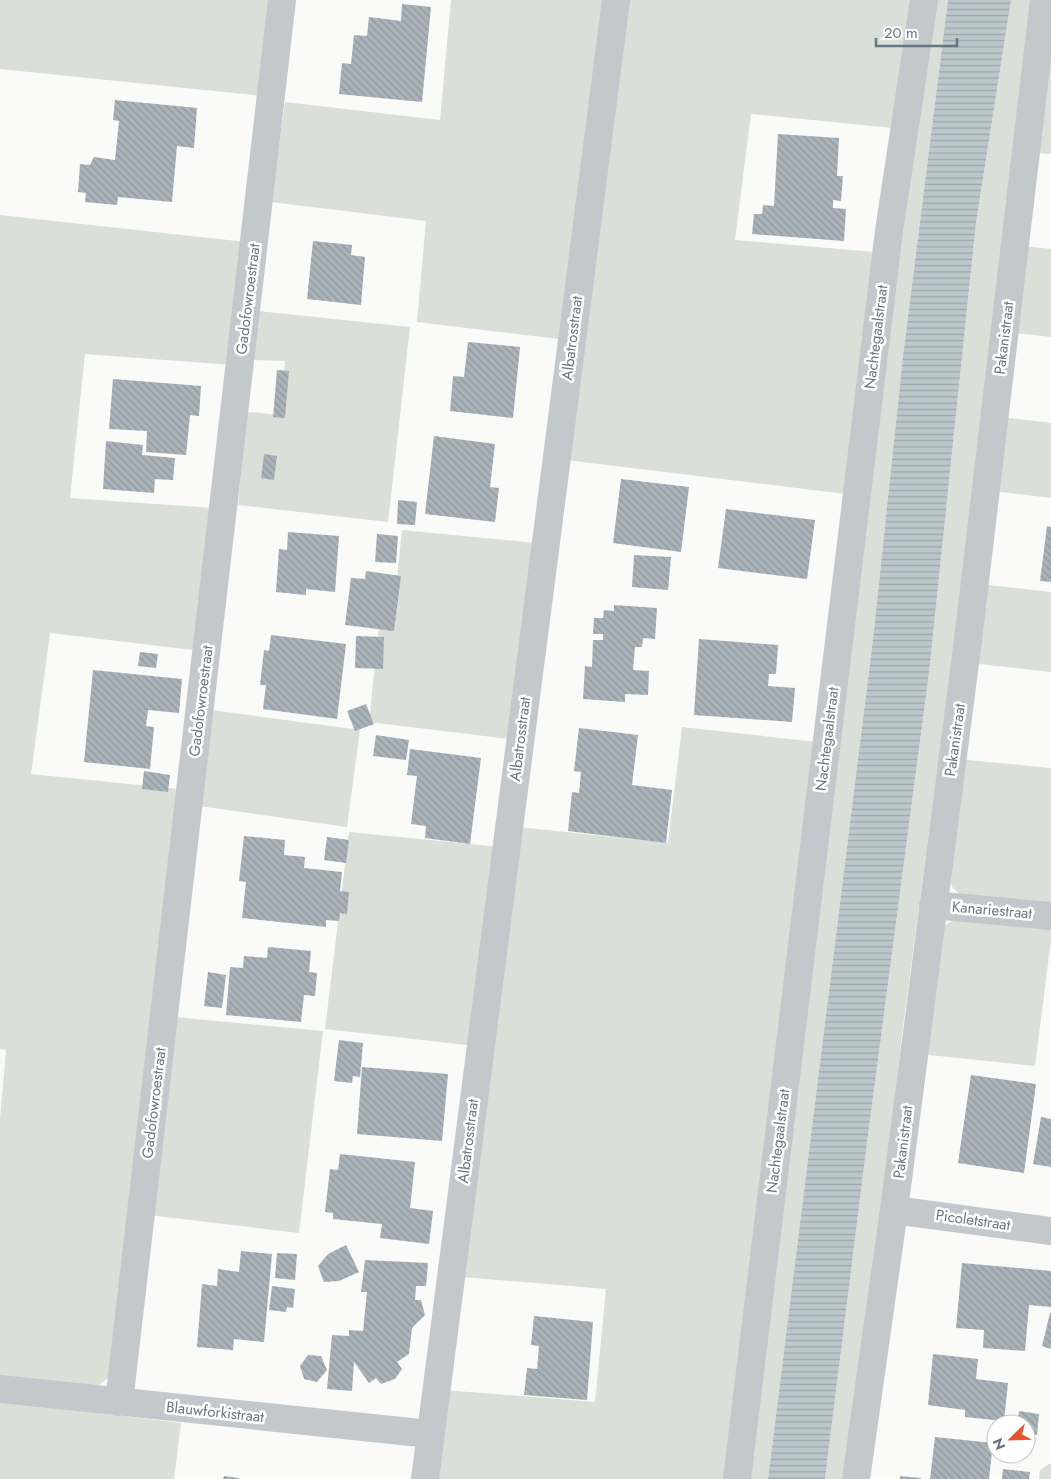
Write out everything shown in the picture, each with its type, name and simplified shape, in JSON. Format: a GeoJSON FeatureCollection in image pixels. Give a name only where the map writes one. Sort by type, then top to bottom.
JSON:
{"type":"FeatureCollection","features":[{"type":"Feature","properties":{"kind":"street","name":"Gadofowroestraat"},"geometry":{"type":"LineString","coordinates":[[119,1402],[282,0]]}},
{"type":"Feature","properties":{"kind":"street","name":"Albatrosstraat"},"geometry":{"type":"LineString","coordinates":[[425,1479],[616,0]]}},
{"type":"Feature","properties":{"kind":"street","name":"Nachtegaalstraat"},"geometry":{"type":"LineString","coordinates":[[737,1479],[889,230],[924,0]]}},
{"type":"Feature","properties":{"kind":"street","name":"Pakanistraat"},"geometry":{"type":"LineString","coordinates":[[856,1479],[894,1210],[968,640],[1046,1]]}},
{"type":"Feature","properties":{"kind":"street","name":"Kanariestraat"},"geometry":{"type":"LineString","coordinates":[[933,905],[1051,916]]}},
{"type":"Feature","properties":{"kind":"street","name":"Picoletstraat"},"geometry":{"type":"LineString","coordinates":[[894,1210],[1051,1231]]}},
{"type":"Feature","properties":{"kind":"street","name":"Blauwforkistraat"},"geometry":{"type":"LineString","coordinates":[[0,1389],[430,1434]]}},
{"type":"Feature","properties":{"kind":"shaded area"},"geometry":{"type":"Polygon","coordinates":[[[0,0],[276,0],[264,96],[0,69],[0,0]]]}},
{"type":"Feature","properties":{"kind":"shaded area"},"geometry":{"type":"Polygon","coordinates":[[[451,0],[609,0],[559,339],[417,322],[426,221],[271,202],[285,102],[440,120],[451,0]]]}},
{"type":"Feature","properties":{"kind":"shaded area"},"geometry":{"type":"Polygon","coordinates":[[[626,0],[910,0],[893,128],[751,114],[735,240],[874,252],[846,494],[566,460],[626,0]]]}},
{"type":"Feature","properties":{"kind":"shaded area"},"geometry":{"type":"Polygon","coordinates":[[[928,0],[948,0],[903,356],[873,639],[768,1479],[744,1479],[928,0]]]}},
{"type":"Feature","properties":{"kind":"shaded area"},"geometry":{"type":"Polygon","coordinates":[[[948,0],[1011,0],[976,223],[929,673],[825,1479],[768,1479],[873,639],[903,356],[948,0]]]}},
{"type":"Feature","properties":{"kind":"shaded area"},"geometry":{"type":"Polygon","coordinates":[[[1011,0],[1031,0],[978,464],[845,1479],[825,1479],[929,673],[976,223],[1011,0]]]}},
{"type":"Feature","properties":{"kind":"shaded area"},"geometry":{"type":"Polygon","coordinates":[[[1051,27],[1051,154],[1036,153],[1051,27]]]}},
{"type":"Feature","properties":{"kind":"shaded area"},"geometry":{"type":"Polygon","coordinates":[[[0,215],[246,242],[232,365],[85,354],[70,498],[213,508],[193,650],[50,633],[31,774],[178,789],[110,1376],[99,1385],[88,1390],[0,1380],[0,1119],[6,1050],[0,1049],[0,215]]]}},
{"type":"Feature","properties":{"kind":"shaded area"},"geometry":{"type":"Polygon","coordinates":[[[1024,246],[1051,249],[1051,337],[1015,333],[1024,246]]]}},
{"type":"Feature","properties":{"kind":"shaded area"},"geometry":{"type":"Polygon","coordinates":[[[258,311],[410,327],[388,522],[238,505],[247,412],[281,415],[285,361],[253,360],[258,311]]]}},
{"type":"Feature","properties":{"kind":"shaded area"},"geometry":{"type":"Polygon","coordinates":[[[1001,417],[1051,423],[1051,498],[993,491],[1001,417]]]}},
{"type":"Feature","properties":{"kind":"shaded area"},"geometry":{"type":"Polygon","coordinates":[[[402,530],[536,543],[509,739],[369,722],[379,626],[392,626],[402,530]]]}},
{"type":"Feature","properties":{"kind":"shaded area"},"geometry":{"type":"Polygon","coordinates":[[[979,584],[1051,592],[1051,672],[970,663],[979,584]]]}},
{"type":"Feature","properties":{"kind":"shaded area"},"geometry":{"type":"Polygon","coordinates":[[[211,710],[360,730],[347,827],[199,806],[211,710]]]}},
{"type":"Feature","properties":{"kind":"shaded area"},"geometry":{"type":"Polygon","coordinates":[[[682,727],[817,742],[727,1479],[435,1479],[444,1390],[595,1402],[606,1289],[463,1277],[519,827],[668,843],[682,727]]]}},
{"type":"Feature","properties":{"kind":"shaded area"},"geometry":{"type":"Polygon","coordinates":[[[957,759],[1051,768],[1051,910],[963,897],[953,888],[947,876],[957,759]]]}},
{"type":"Feature","properties":{"kind":"shaded area"},"geometry":{"type":"Polygon","coordinates":[[[349,832],[500,847],[475,1046],[325,1029],[349,832]]]}},
{"type":"Feature","properties":{"kind":"shaded area"},"geometry":{"type":"Polygon","coordinates":[[[963,917],[1051,927],[1035,1066],[920,1054],[939,929],[963,917]]]}},
{"type":"Feature","properties":{"kind":"shaded area"},"geometry":{"type":"Polygon","coordinates":[[[175,1017],[323,1031],[299,1233],[148,1215],[175,1017]]]}},
{"type":"Feature","properties":{"kind":"shaded area"},"geometry":{"type":"Polygon","coordinates":[[[0,1401],[181,1423],[174,1479],[0,1479],[0,1401]]]}},
{"type":"Feature","properties":{"kind":"shaded area"},"geometry":{"type":"Polygon","coordinates":[[[1051,1463],[1051,1479],[1039,1479],[1040,1470],[1051,1463]]]}},
{"type":"Feature","properties":{"kind":"building"},"geometry":{"type":"Polygon","coordinates":[[[402,4],[431,7],[422,102],[339,94],[342,63],[351,64],[354,35],[367,36],[369,17],[401,21],[402,4]]]}},
{"type":"Feature","properties":{"kind":"building"},"geometry":{"type":"Polygon","coordinates":[[[115,100],[197,108],[194,148],[177,146],[172,202],[118,197],[117,205],[85,202],[86,193],[78,192],[80,164],[90,165],[94,157],[115,160],[119,121],[113,120],[115,100]]]}},
{"type":"Feature","properties":{"kind":"building"},"geometry":{"type":"Polygon","coordinates":[[[778,134],[839,138],[837,176],[843,176],[841,201],[833,200],[833,208],[846,209],[844,241],[752,234],[754,214],[762,214],[763,205],[774,206],[778,134]]]}},
{"type":"Feature","properties":{"kind":"building"},"geometry":{"type":"Polygon","coordinates":[[[313,241],[352,245],[351,255],[365,257],[361,305],[307,299],[313,241]]]}},
{"type":"Feature","properties":{"kind":"building"},"geometry":{"type":"Polygon","coordinates":[[[468,342],[520,347],[513,418],[450,411],[453,376],[464,377],[468,342]]]}},
{"type":"Feature","properties":{"kind":"building"},"geometry":{"type":"Polygon","coordinates":[[[277,370],[289,371],[285,418],[273,417],[277,370]]]}},
{"type":"Feature","properties":{"kind":"building"},"geometry":{"type":"Polygon","coordinates":[[[113,379],[201,386],[199,416],[190,415],[186,455],[146,452],[147,431],[109,429],[113,379]]]}},
{"type":"Feature","properties":{"kind":"building"},"geometry":{"type":"Polygon","coordinates":[[[434,436],[495,444],[490,487],[499,488],[495,522],[425,514],[434,436]]]}},
{"type":"Feature","properties":{"kind":"building"},"geometry":{"type":"Polygon","coordinates":[[[106,441],[143,445],[142,455],[175,458],[173,480],[155,479],[154,493],[103,489],[106,441]]]}},
{"type":"Feature","properties":{"kind":"building"},"geometry":{"type":"Polygon","coordinates":[[[264,454],[277,456],[274,480],[261,478],[264,454]]]}},
{"type":"Feature","properties":{"kind":"building"},"geometry":{"type":"Polygon","coordinates":[[[621,479],[689,487],[681,552],[613,543],[621,479]]]}},
{"type":"Feature","properties":{"kind":"building"},"geometry":{"type":"Polygon","coordinates":[[[398,500],[417,502],[415,525],[397,524],[398,500]]]}},
{"type":"Feature","properties":{"kind":"building"},"geometry":{"type":"Polygon","coordinates":[[[726,509],[815,520],[807,579],[718,568],[726,509]]]}},
{"type":"Feature","properties":{"kind":"building"},"geometry":{"type":"Polygon","coordinates":[[[1047,526],[1051,527],[1051,582],[1040,581],[1047,526]]]}},
{"type":"Feature","properties":{"kind":"building"},"geometry":{"type":"Polygon","coordinates":[[[288,532],[339,536],[335,592],[306,589],[306,595],[276,592],[279,549],[287,550],[288,532]]]}},
{"type":"Feature","properties":{"kind":"building"},"geometry":{"type":"Polygon","coordinates":[[[377,534],[398,536],[396,563],[375,562],[377,534]]]}},
{"type":"Feature","properties":{"kind":"building"},"geometry":{"type":"Polygon","coordinates":[[[634,555],[671,557],[668,590],[632,587],[634,555]]]}},
{"type":"Feature","properties":{"kind":"building"},"geometry":{"type":"Polygon","coordinates":[[[366,571],[401,576],[394,631],[345,625],[351,578],[365,579],[366,571]]]}},
{"type":"Feature","properties":{"kind":"building"},"geometry":{"type":"Polygon","coordinates":[[[614,605],[657,608],[655,639],[643,638],[642,647],[635,647],[633,670],[649,671],[648,695],[625,694],[625,702],[583,699],[585,666],[592,667],[593,640],[603,640],[603,634],[593,634],[594,618],[603,618],[604,610],[614,611],[614,605]]]}},
{"type":"Feature","properties":{"kind":"building"},"geometry":{"type":"Polygon","coordinates":[[[271,635],[346,644],[337,719],[263,709],[266,685],[260,685],[264,650],[269,651],[271,635]]]}},
{"type":"Feature","properties":{"kind":"building"},"geometry":{"type":"Polygon","coordinates":[[[356,636],[384,637],[383,669],[355,668],[356,636]]]}},
{"type":"Feature","properties":{"kind":"building"},"geometry":{"type":"Polygon","coordinates":[[[699,639],[778,645],[776,674],[769,674],[768,686],[795,688],[792,722],[694,715],[699,639]]]}},
{"type":"Feature","properties":{"kind":"building"},"geometry":{"type":"Polygon","coordinates":[[[140,652],[158,654],[156,668],[138,666],[140,652]]]}},
{"type":"Feature","properties":{"kind":"building"},"geometry":{"type":"Polygon","coordinates":[[[93,670],[182,679],[179,713],[148,710],[146,726],[154,727],[150,769],[84,762],[93,670]]]}},
{"type":"Feature","properties":{"kind":"building"},"geometry":{"type":"Polygon","coordinates":[[[366,704],[374,724],[355,731],[347,711],[366,704]]]}},
{"type":"Feature","properties":{"kind":"building"},"geometry":{"type":"Polygon","coordinates":[[[579,728],[638,735],[632,785],[672,790],[666,843],[568,831],[572,792],[579,793],[581,772],[574,771],[579,728]]]}},
{"type":"Feature","properties":{"kind":"building"},"geometry":{"type":"Polygon","coordinates":[[[376,735],[409,740],[406,760],[373,756],[376,735]]]}},
{"type":"Feature","properties":{"kind":"building"},"geometry":{"type":"Polygon","coordinates":[[[410,749],[481,758],[470,844],[425,838],[426,826],[411,824],[417,776],[407,775],[410,749]]]}},
{"type":"Feature","properties":{"kind":"building"},"geometry":{"type":"Polygon","coordinates":[[[144,771],[170,775],[168,792],[142,789],[144,771]]]}},
{"type":"Feature","properties":{"kind":"building"},"geometry":{"type":"Polygon","coordinates":[[[244,836],[285,840],[284,855],[305,857],[304,868],[342,872],[340,891],[349,892],[347,914],[340,913],[339,921],[326,920],[326,927],[242,918],[246,882],[239,881],[244,836]]]}},
{"type":"Feature","properties":{"kind":"building"},"geometry":{"type":"Polygon","coordinates":[[[327,837],[349,840],[346,863],[324,860],[327,837]]]}},
{"type":"Feature","properties":{"kind":"building"},"geometry":{"type":"Polygon","coordinates":[[[268,947],[311,951],[309,972],[317,973],[315,996],[304,995],[301,1022],[226,1015],[230,967],[243,968],[244,956],[267,958],[268,947]]]}},
{"type":"Feature","properties":{"kind":"building"},"geometry":{"type":"Polygon","coordinates":[[[208,972],[226,975],[222,1008],[204,1006],[208,972]]]}},
{"type":"Feature","properties":{"kind":"building"},"geometry":{"type":"Polygon","coordinates":[[[339,1040],[363,1043],[360,1077],[353,1076],[352,1083],[334,1081],[339,1040]]]}},
{"type":"Feature","properties":{"kind":"building"},"geometry":{"type":"Polygon","coordinates":[[[362,1067],[448,1074],[442,1141],[357,1134],[362,1067]]]}},
{"type":"Feature","properties":{"kind":"building"},"geometry":{"type":"Polygon","coordinates":[[[971,1075],[1036,1084],[1024,1173],[958,1163],[971,1075]]]}},
{"type":"Feature","properties":{"kind":"building"},"geometry":{"type":"Polygon","coordinates":[[[1041,1117],[1051,1119],[1051,1167],[1033,1164],[1041,1117]]]}},
{"type":"Feature","properties":{"kind":"building"},"geometry":{"type":"Polygon","coordinates":[[[340,1154],[415,1162],[410,1208],[433,1211],[429,1244],[380,1238],[382,1224],[333,1219],[333,1213],[325,1212],[330,1169],[338,1170],[340,1154]]]}},
{"type":"Feature","properties":{"kind":"building"},"geometry":{"type":"Polygon","coordinates":[[[346,1245],[359,1272],[339,1281],[324,1282],[318,1266],[328,1254],[346,1245]]]}},
{"type":"Feature","properties":{"kind":"building"},"geometry":{"type":"Polygon","coordinates":[[[241,1251],[272,1254],[264,1342],[234,1339],[233,1350],[197,1347],[202,1284],[217,1286],[218,1269],[239,1272],[241,1251]]]}},
{"type":"Feature","properties":{"kind":"building"},"geometry":{"type":"Polygon","coordinates":[[[277,1253],[297,1254],[295,1280],[275,1278],[277,1253]]]}},
{"type":"Feature","properties":{"kind":"building"},"geometry":{"type":"Polygon","coordinates":[[[365,1260],[428,1263],[426,1286],[416,1286],[415,1300],[421,1300],[425,1315],[412,1328],[409,1354],[397,1362],[402,1369],[395,1379],[381,1384],[376,1378],[369,1383],[354,1362],[352,1391],[327,1389],[332,1335],[349,1336],[349,1330],[363,1331],[367,1292],[361,1292],[365,1260]]]}},
{"type":"Feature","properties":{"kind":"building"},"geometry":{"type":"Polygon","coordinates":[[[962,1263],[1051,1271],[1051,1307],[1029,1305],[1025,1351],[983,1348],[984,1330],[956,1328],[962,1263]]]}},
{"type":"Feature","properties":{"kind":"building"},"geometry":{"type":"Polygon","coordinates":[[[272,1286],[295,1289],[293,1308],[287,1307],[286,1312],[269,1310],[272,1286]]]}},
{"type":"Feature","properties":{"kind":"building"},"geometry":{"type":"Polygon","coordinates":[[[1051,1313],[1051,1349],[1042,1346],[1051,1313]]]}},
{"type":"Feature","properties":{"kind":"building"},"geometry":{"type":"Polygon","coordinates":[[[534,1316],[593,1322],[587,1400],[524,1395],[527,1368],[537,1369],[539,1346],[531,1345],[534,1316]]]}},
{"type":"Feature","properties":{"kind":"building"},"geometry":{"type":"Polygon","coordinates":[[[933,1354],[978,1359],[976,1379],[1008,1383],[1005,1414],[986,1414],[986,1419],[965,1417],[965,1410],[928,1405],[933,1354]]]}},
{"type":"Feature","properties":{"kind":"building"},"geometry":{"type":"Polygon","coordinates":[[[308,1355],[321,1356],[327,1370],[317,1382],[304,1379],[300,1366],[308,1355]]]}},
{"type":"Feature","properties":{"kind":"building"},"geometry":{"type":"Polygon","coordinates":[[[1019,1411],[1039,1414],[1037,1435],[1036,1414],[1019,1414],[1019,1411]]]}},
{"type":"Feature","properties":{"kind":"building"},"geometry":{"type":"Polygon","coordinates":[[[935,1437],[986,1442],[986,1464],[991,1464],[989,1479],[930,1479],[935,1437]]]}},
{"type":"Feature","properties":{"kind":"building"},"geometry":{"type":"Polygon","coordinates":[[[1003,1469],[1030,1472],[1029,1479],[1002,1479],[1003,1469]]]}},
{"type":"Feature","properties":{"kind":"building"},"geometry":{"type":"Polygon","coordinates":[[[224,1476],[239,1478],[239,1479],[223,1479],[224,1476]]]}},
{"type":"Feature","properties":{"kind":"building"},"geometry":{"type":"Polygon","coordinates":[[[900,1476],[921,1478],[921,1479],[900,1479],[900,1476]]]}}]}
